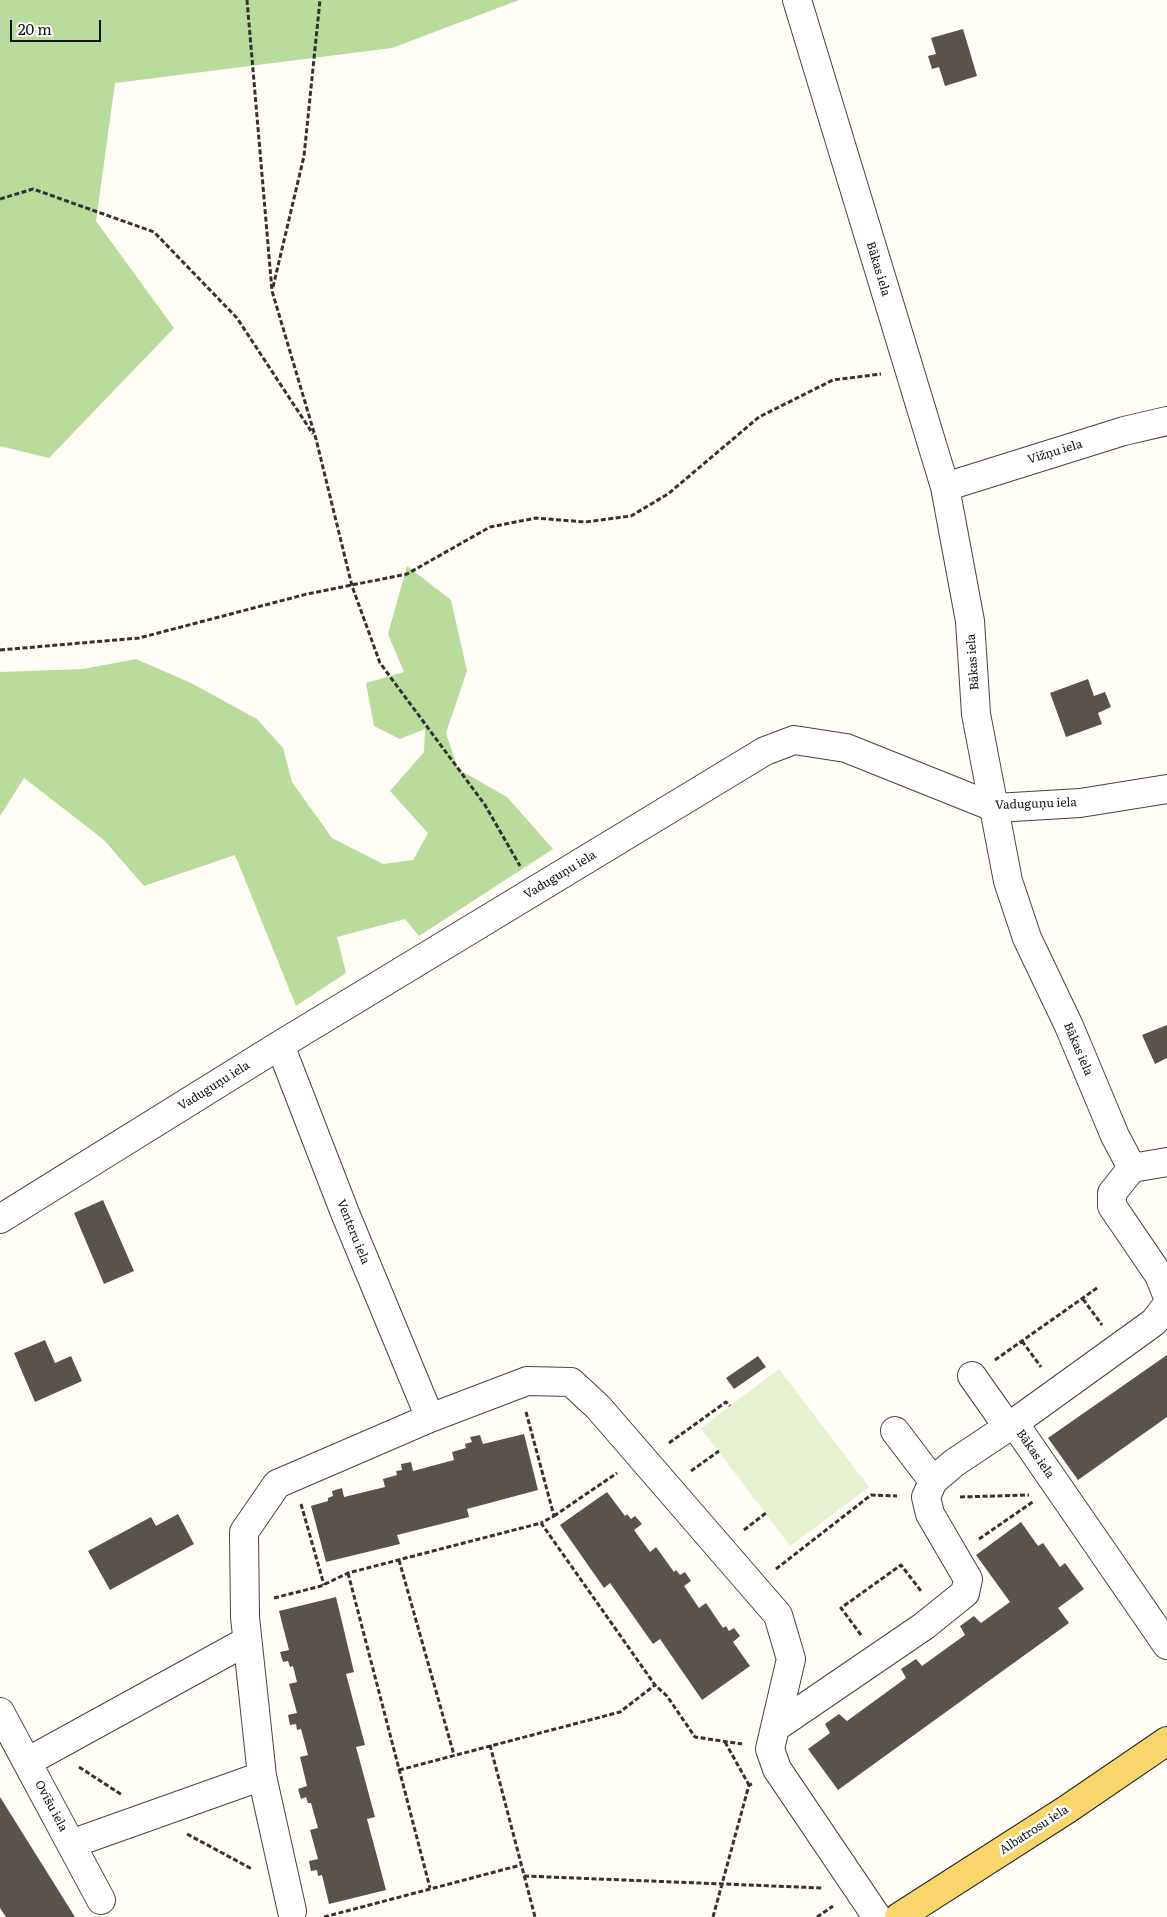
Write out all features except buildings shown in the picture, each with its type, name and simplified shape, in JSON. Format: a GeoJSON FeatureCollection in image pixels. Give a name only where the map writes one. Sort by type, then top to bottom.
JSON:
{"type":"FeatureCollection","features":[{"type":"Feature","properties":{"kind":"main road","name":"Albatrosu iela"},"geometry":{"type":"LineString","coordinates":[[899,1917],[1066,1810],[1167,1741]]}},
{"type":"Feature","properties":{"kind":"street","name":"Bākas iela"},"geometry":{"type":"LineString","coordinates":[[796,0],[944,487],[970,621],[976,714],[996,808],[1008,881],[1027,938],[1069,1026],[1115,1136],[1132,1168]]}},
{"type":"Feature","properties":{"kind":"street","name":"Vižņu iela"},"geometry":{"type":"LineString","coordinates":[[944,487],[1124,431],[1167,421]]}},
{"type":"Feature","properties":{"kind":"street","name":"Vaduguņu iela"},"geometry":{"type":"LineString","coordinates":[[0,1219],[534,890],[765,751],[794,740],[846,748],[996,808],[1080,803],[1167,789]]}},
{"type":"Feature","properties":{"kind":"street","name":"Venteru iela"},"geometry":{"type":"LineString","coordinates":[[280,1045],[345,1213],[430,1418]]}},
{"type":"Feature","properties":{"kind":"street"},"geometry":{"type":"LineString","coordinates":[[1167,1162],[1132,1168],[1112,1193],[1112,1206],[1159,1275],[1167,1295]]}},
{"type":"Feature","properties":{"kind":"street","name":"Bākas iela"},"geometry":{"type":"LineString","coordinates":[[1167,1304],[1154,1322],[1011,1425],[1167,1645]]}},
{"type":"Feature","properties":{"kind":"street"},"geometry":{"type":"LineString","coordinates":[[929,1489],[954,1463],[1011,1425],[972,1376]]}},
{"type":"Feature","properties":{"kind":"street"},"geometry":{"type":"LineString","coordinates":[[292,1911],[262,1776],[247,1641],[244,1532],[277,1484],[430,1418],[527,1381],[571,1382],[598,1407],[778,1615],[792,1659],[774,1748],[857,1890],[877,1917]]}},
{"type":"Feature","properties":{"kind":"street"},"geometry":{"type":"LineString","coordinates":[[774,1748],[877,1658],[965,1593],[968,1578],[930,1514],[929,1489],[895,1431]]}},
{"type":"Feature","properties":{"kind":"street"},"geometry":{"type":"LineString","coordinates":[[27,1762],[247,1641]]}},
{"type":"Feature","properties":{"kind":"street","name":"Ovīšu iela"},"geometry":{"type":"LineString","coordinates":[[0,1712],[101,1900]]}},
{"type":"Feature","properties":{"kind":"street"},"geometry":{"type":"LineString","coordinates":[[71,1844],[262,1776]]}},
{"type":"Feature","properties":{"kind":"path"},"geometry":{"type":"LineString","coordinates":[[247,0],[272,291],[316,439],[352,586],[380,663],[484,805],[534,890]]}},
{"type":"Feature","properties":{"kind":"path"},"geometry":{"type":"LineString","coordinates":[[272,291],[304,156],[320,0]]}},
{"type":"Feature","properties":{"kind":"path"},"geometry":{"type":"LineString","coordinates":[[0,199],[33,189],[154,232],[237,318],[316,439]]}},
{"type":"Feature","properties":{"kind":"path"},"geometry":{"type":"LineString","coordinates":[[0,650],[140,638],[307,594],[407,574],[490,527],[536,518],[584,522],[631,516],[668,494],[759,417],[833,380],[909,371]]}},
{"type":"Feature","properties":{"kind":"path"},"geometry":{"type":"LineString","coordinates":[[972,1376],[1097,1288]]}},
{"type":"Feature","properties":{"kind":"path"},"geometry":{"type":"LineString","coordinates":[[644,1460],[726,1402],[730,1406]]}},
{"type":"Feature","properties":{"kind":"path"},"geometry":{"type":"LineString","coordinates":[[524,1404],[554,1516]]}},
{"type":"Feature","properties":{"kind":"path"},"geometry":{"type":"LineString","coordinates":[[245,1606],[324,1585],[348,1573],[541,1523],[618,1472]]}},
{"type":"Feature","properties":{"kind":"path"},"geometry":{"type":"LineString","coordinates":[[754,1586],[871,1495],[929,1489],[1033,1495]]}},
{"type":"Feature","properties":{"kind":"path"},"geometry":{"type":"LineString","coordinates":[[301,1502],[324,1585]]}},
{"type":"Feature","properties":{"kind":"path"},"geometry":{"type":"LineString","coordinates":[[541,1523],[655,1685],[667,1696],[695,1737],[774,1748],[749,1785],[713,1917]]}},
{"type":"Feature","properties":{"kind":"path"},"geometry":{"type":"LineString","coordinates":[[398,1560],[454,1755]]}},
{"type":"Feature","properties":{"kind":"path"},"geometry":{"type":"LineString","coordinates":[[877,1658],[841,1608],[901,1565],[939,1614]]}},
{"type":"Feature","properties":{"kind":"path"},"geometry":{"type":"LineString","coordinates":[[348,1573],[430,1888]]}},
{"type":"Feature","properties":{"kind":"path"},"geometry":{"type":"LineString","coordinates":[[399,1770],[620,1712],[655,1685]]}},
{"type":"Feature","properties":{"kind":"path"},"geometry":{"type":"LineString","coordinates":[[725,1742],[749,1785]]}},
{"type":"Feature","properties":{"kind":"path"},"geometry":{"type":"LineString","coordinates":[[490,1745],[516,1837],[520,1865],[535,1917]]}},
{"type":"Feature","properties":{"kind":"path"},"geometry":{"type":"LineString","coordinates":[[324,1917],[520,1865]]}},
{"type":"Feature","properties":{"kind":"path"},"geometry":{"type":"LineString","coordinates":[[524,1876],[857,1890]]}},
{"type":"Feature","properties":{"kind":"green space"},"geometry":{"type":"Polygon","coordinates":[[[0,0],[519,0],[392,48],[115,83],[96,221],[174,328],[49,458],[0,446],[0,0]]]}},
{"type":"Feature","properties":{"kind":"green space"},"geometry":{"type":"Polygon","coordinates":[[[407,566],[451,600],[467,671],[446,733],[458,769],[507,797],[553,849],[419,936],[405,919],[337,937],[346,973],[296,1006],[235,855],[144,886],[104,840],[24,778],[0,816],[0,672],[83,669],[136,659],[191,683],[257,719],[283,748],[292,782],[332,838],[383,864],[413,860],[428,833],[390,791],[424,752],[425,729],[400,739],[374,726],[366,683],[404,672],[388,634],[407,566]]]}},
{"type":"Feature","properties":{"kind":"green space"},"geometry":{"type":"Polygon","coordinates":[[[779,1369],[869,1487],[790,1546],[701,1428],[779,1369]]]}}]}
